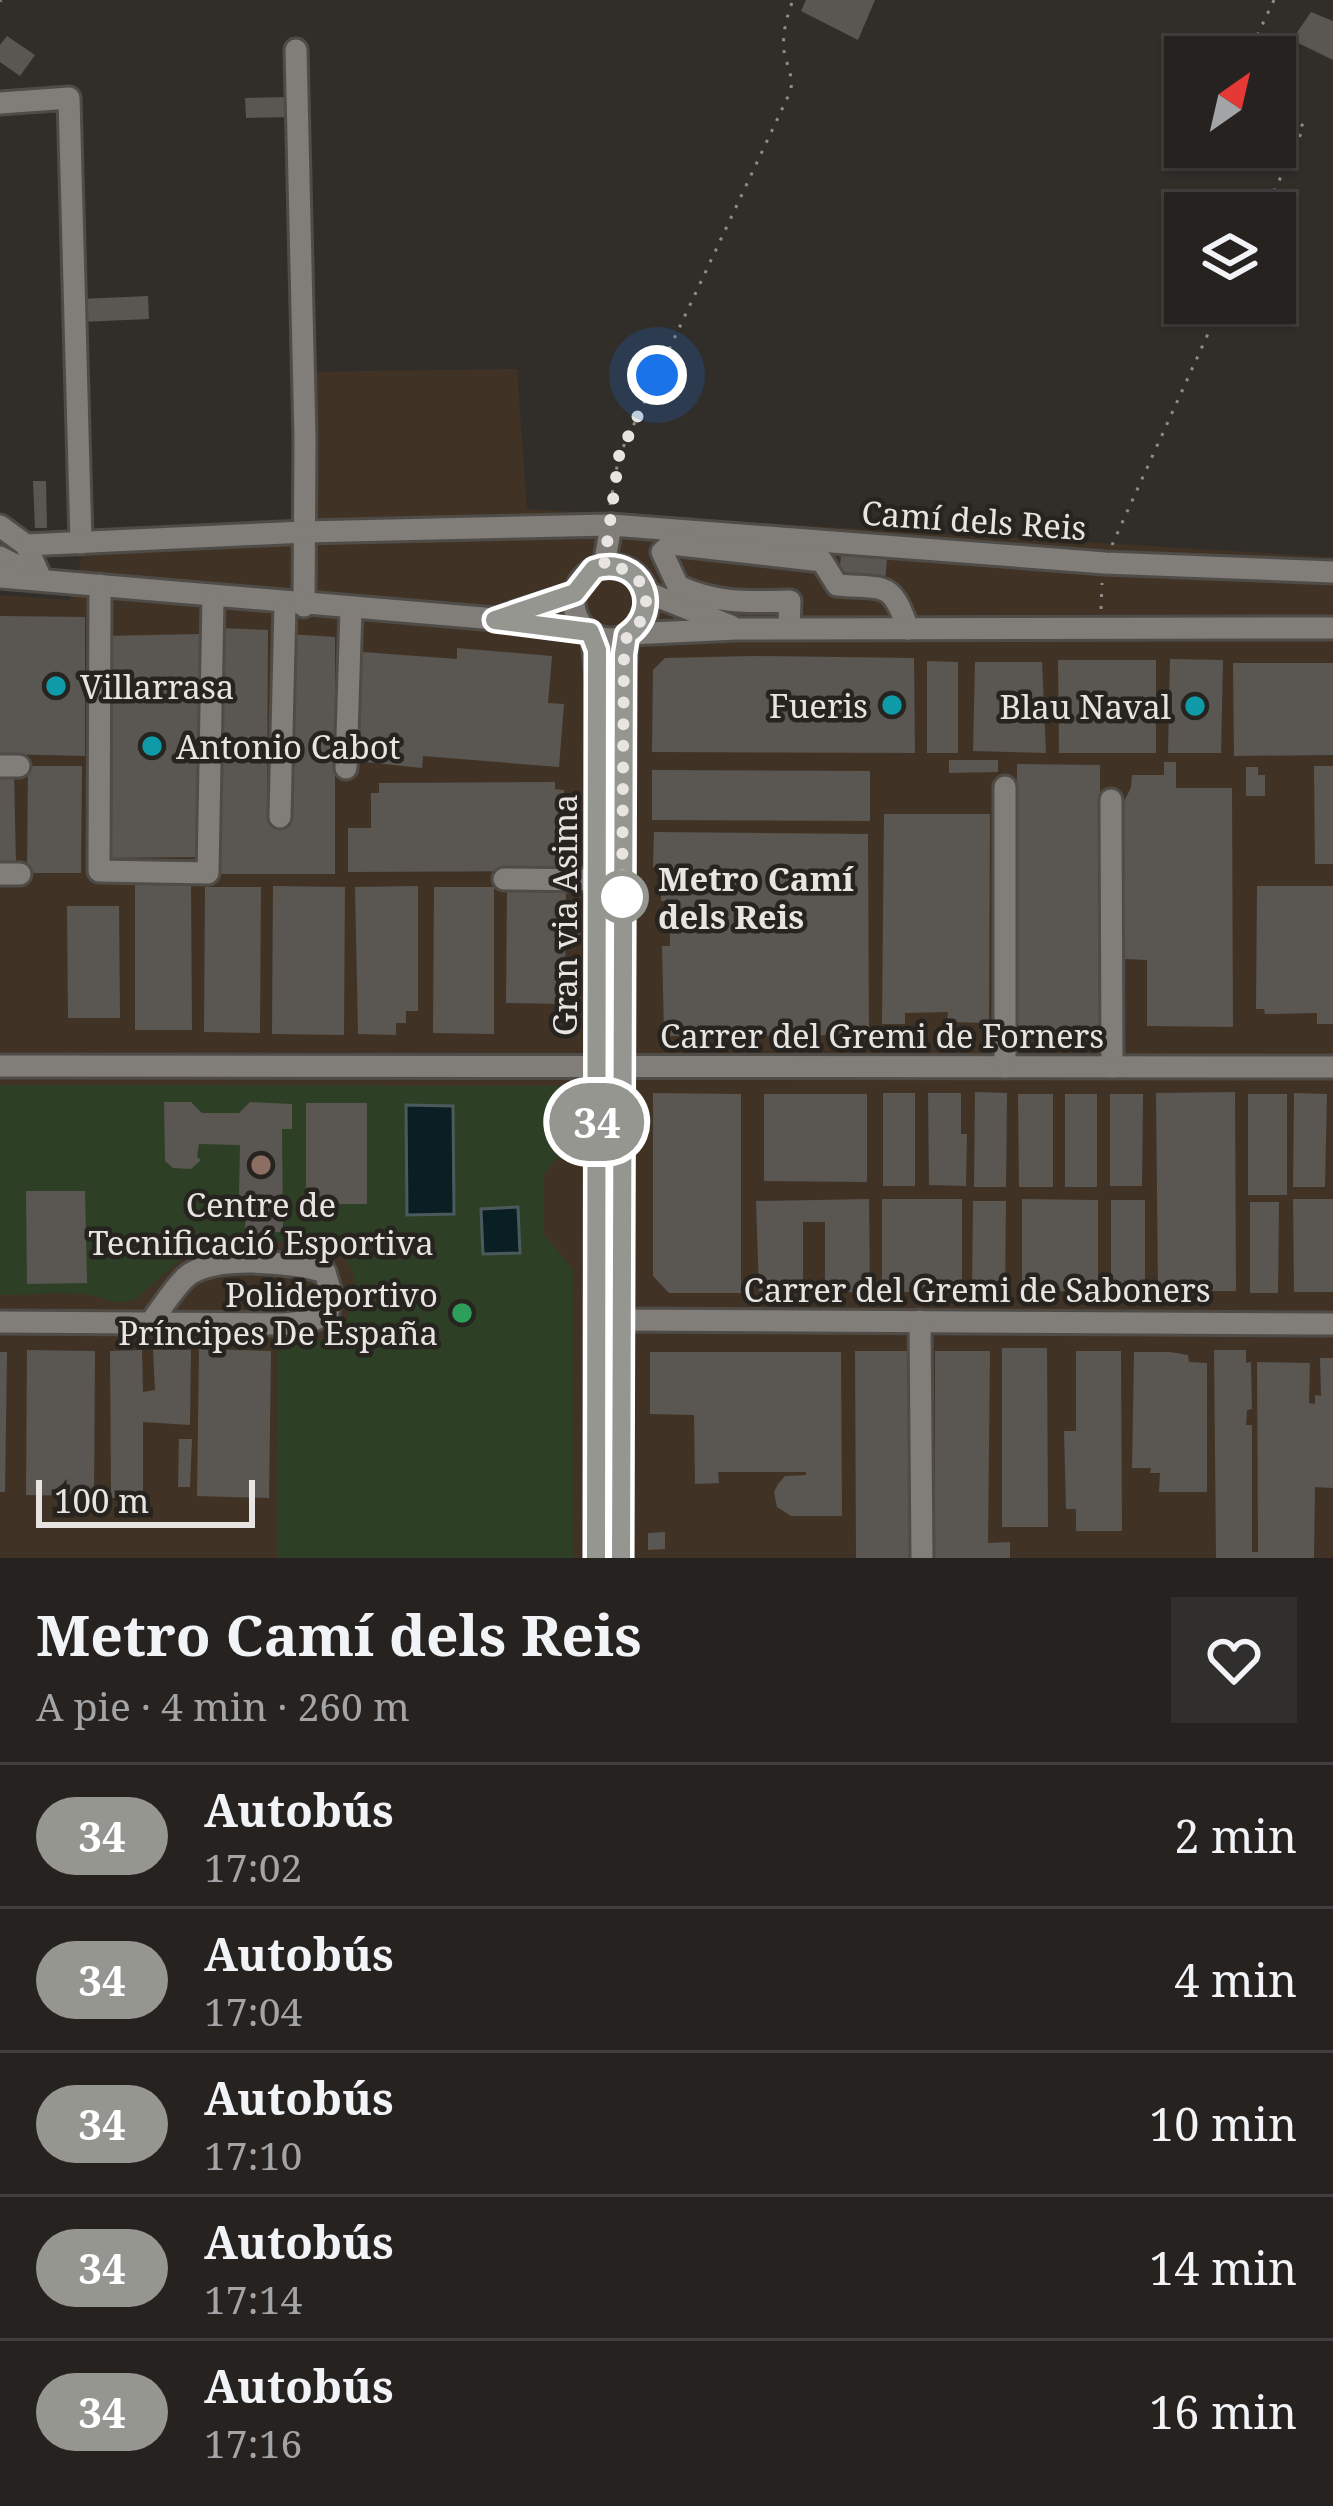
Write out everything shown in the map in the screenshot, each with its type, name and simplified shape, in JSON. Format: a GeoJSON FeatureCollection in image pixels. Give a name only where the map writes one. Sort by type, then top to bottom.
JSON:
{"type":"FeatureCollection","features":[{"type":"Feature","properties":{"kind":"street"},"geometry":{"type":"LineString","coordinates":[[280,817],[294,605],[304,532],[296,50]]}},
{"type":"Feature","properties":{"kind":"street"},"geometry":{"type":"LineString","coordinates":[[0,103],[69,98],[81,543]]}},
{"type":"Feature","properties":{"kind":"street","name":"Camí dels Reis"},"geometry":{"type":"LineString","coordinates":[[26,545],[611,525],[1105,563],[1333,572]]}},
{"type":"Feature","properties":{"kind":"street"},"geometry":{"type":"LineString","coordinates":[[604,566],[611,525]]}},
{"type":"Feature","properties":{"kind":"street"},"geometry":{"type":"LineString","coordinates":[[0,526],[26,545],[41,579]]}},
{"type":"Feature","properties":{"kind":"street"},"geometry":{"type":"LineString","coordinates":[[789,628],[790,601],[731,603],[703,598],[678,586],[662,552],[671,544],[822,561],[837,585],[886,589],[897,597],[908,629]]}},
{"type":"Feature","properties":{"kind":"street"},"geometry":{"type":"LineString","coordinates":[[0,557],[41,579]]}},
{"type":"Feature","properties":{"kind":"street"},"geometry":{"type":"LineString","coordinates":[[591,633],[576,615],[575,593],[586,575],[604,566],[626,568],[646,592],[737,628]]}},
{"type":"Feature","properties":{"kind":"street"},"geometry":{"type":"LineString","coordinates":[[0,577],[495,620],[610,639],[737,628],[1333,628]]}},
{"type":"Feature","properties":{"kind":"street"},"geometry":{"type":"LineString","coordinates":[[100,585],[98,871],[208,873],[213,598]]}},
{"type":"Feature","properties":{"kind":"street"},"geometry":{"type":"LineString","coordinates":[[628,634],[645,616],[646,592]]}},
{"type":"Feature","properties":{"kind":"street"},"geometry":{"type":"LineString","coordinates":[[495,620],[575,593]]}},
{"type":"Feature","properties":{"kind":"street"},"geometry":{"type":"LineString","coordinates":[[346,768],[351,609]]}},
{"type":"Feature","properties":{"kind":"street","name":"Gran via Asima"},"geometry":{"type":"LineString","coordinates":[[591,633],[598,683],[596,1558]]}},
{"type":"Feature","properties":{"kind":"street","name":"Gran via Asima"},"geometry":{"type":"LineString","coordinates":[[621,1558],[621,1068],[628,634]]}},
{"type":"Feature","properties":{"kind":"street"},"geometry":{"type":"LineString","coordinates":[[1005,787],[1005,1067]]}},
{"type":"Feature","properties":{"kind":"street"},"geometry":{"type":"LineString","coordinates":[[1111,800],[1112,1067]]}},
{"type":"Feature","properties":{"kind":"street"},"geometry":{"type":"LineString","coordinates":[[504,879],[597,880]]}},
{"type":"Feature","properties":{"kind":"street","name":"Carrer del Gremi de Forners"},"geometry":{"type":"LineString","coordinates":[[0,1066],[1333,1067]]}},
{"type":"Feature","properties":{"kind":"street"},"geometry":{"type":"LineString","coordinates":[[596,1263],[608,1276],[608,1310],[621,1320]]}},
{"type":"Feature","properties":{"kind":"street"},"geometry":{"type":"LineString","coordinates":[[0,1322],[151,1322],[313,1321],[328,1312],[332,1293],[325,1272],[301,1264],[212,1264],[188,1274],[151,1322]]}},
{"type":"Feature","properties":{"kind":"street","name":"Carrer del Gremi de Saboners"},"geometry":{"type":"LineString","coordinates":[[621,1320],[1333,1324]]}},
{"type":"Feature","properties":{"kind":"street"},"geometry":{"type":"LineString","coordinates":[[920,1322],[922,1558]]}},
{"type":"Feature","properties":{"kind":"path"},"geometry":{"type":"LineString","coordinates":[[611,525],[609,507],[619,456],[790,90],[785,21],[793,0]]}},
{"type":"Feature","properties":{"kind":"path"},"geometry":{"type":"LineString","coordinates":[[1257,36],[1274,0]]}},
{"type":"Feature","properties":{"kind":"path"},"geometry":{"type":"LineString","coordinates":[[1296,119],[1304,127],[1296,144]]}},
{"type":"Feature","properties":{"kind":"path"},"geometry":{"type":"LineString","coordinates":[[1100,629],[1105,563],[1213,324]]}},
{"type":"Feature","properties":{"kind":"path"},"geometry":{"type":"LineString","coordinates":[[577,910],[578,938]]}},
{"type":"Feature","properties":{"kind":"shaded area"},"geometry":{"type":"Polygon","coordinates":[[[517,369],[527,509],[1333,557],[1333,1558],[0,1558],[0,595],[70,600],[89,531],[299,524],[294,372],[517,369]]]}},
{"type":"Feature","properties":{"kind":"green space","name":"Polideportivo Príncipes De España"},"geometry":{"type":"Polygon","coordinates":[[[0,1085],[572,1086],[578,1134],[543,1175],[544,1235],[573,1269],[573,1558],[277,1558],[278,1342],[342,1339],[355,1284],[348,1262],[321,1241],[199,1243],[136,1299],[115,1302],[68,1293],[0,1295],[0,1085]]]}},
{"type":"Feature","properties":{"kind":"water"},"geometry":{"type":"Polygon","coordinates":[[[406,1105],[453,1106],[454,1214],[407,1215],[406,1105]]]}},
{"type":"Feature","properties":{"kind":"water"},"geometry":{"type":"Polygon","coordinates":[[[518,1207],[520,1253],[483,1254],[481,1209],[518,1207]]]}},
{"type":"Feature","properties":{"kind":"building"},"geometry":{"type":"Polygon","coordinates":[[[806,0],[875,0],[858,40],[801,11],[806,0]]]}},
{"type":"Feature","properties":{"kind":"building"},"geometry":{"type":"Polygon","coordinates":[[[1311,12],[1333,21],[1333,60],[1296,42],[1295,36],[1311,12]]]}},
{"type":"Feature","properties":{"kind":"building"},"geometry":{"type":"Polygon","coordinates":[[[7,36],[35,55],[20,76],[0,62],[0,45],[7,36]]]}},
{"type":"Feature","properties":{"kind":"building"},"geometry":{"type":"Polygon","coordinates":[[[291,97],[291,117],[246,118],[245,98],[291,97]]]}},
{"type":"Feature","properties":{"kind":"building"},"geometry":{"type":"Polygon","coordinates":[[[148,296],[149,319],[81,322],[80,299],[148,296]]]}},
{"type":"Feature","properties":{"kind":"building"},"geometry":{"type":"Polygon","coordinates":[[[33,481],[46,481],[47,528],[35,528],[33,481]]]}},
{"type":"Feature","properties":{"kind":"building"},"geometry":{"type":"Polygon","coordinates":[[[841,555],[887,559],[885,582],[839,577],[841,555]]]}},
{"type":"Feature","properties":{"kind":"building","name":"Villarrasa"},"geometry":{"type":"Polygon","coordinates":[[[0,616],[85,617],[85,756],[0,754],[0,616]]]}},
{"type":"Feature","properties":{"kind":"building"},"geometry":{"type":"Polygon","coordinates":[[[220,628],[268,630],[267,818],[279,819],[289,634],[335,637],[335,874],[215,874],[220,628]]]}},
{"type":"Feature","properties":{"kind":"building","name":"Antonio Cabot"},"geometry":{"type":"Polygon","coordinates":[[[199,634],[202,857],[106,858],[103,636],[199,634]]]}},
{"type":"Feature","properties":{"kind":"building"},"geometry":{"type":"Polygon","coordinates":[[[457,648],[552,656],[548,703],[564,704],[559,767],[423,756],[422,768],[365,762],[353,750],[363,652],[457,659],[457,648]]]}},
{"type":"Feature","properties":{"kind":"building"},"geometry":{"type":"Polygon","coordinates":[[[665,658],[914,658],[915,753],[652,752],[653,670],[665,658]]]}},
{"type":"Feature","properties":{"kind":"building","name":"Blau Naval"},"geometry":{"type":"Polygon","coordinates":[[[1170,659],[1223,660],[1221,753],[1168,753],[1170,659]]]}},
{"type":"Feature","properties":{"kind":"building"},"geometry":{"type":"Polygon","coordinates":[[[1058,660],[1156,660],[1156,753],[1059,753],[1058,660]]]}},
{"type":"Feature","properties":{"kind":"building"},"geometry":{"type":"Polygon","coordinates":[[[927,661],[958,662],[958,753],[927,753],[927,661]]]}},
{"type":"Feature","properties":{"kind":"building"},"geometry":{"type":"Polygon","coordinates":[[[975,662],[1042,662],[1046,753],[973,751],[975,662]]]}},
{"type":"Feature","properties":{"kind":"building"},"geometry":{"type":"Polygon","coordinates":[[[1233,663],[1333,663],[1333,755],[1234,756],[1233,663]]]}},
{"type":"Feature","properties":{"kind":"building"},"geometry":{"type":"Polygon","coordinates":[[[949,760],[998,760],[998,772],[949,773],[949,760]]]}},
{"type":"Feature","properties":{"kind":"building"},"geometry":{"type":"Polygon","coordinates":[[[1164,762],[1176,762],[1176,788],[1232,788],[1233,1027],[1147,1026],[1147,960],[1124,959],[1124,802],[1132,775],[1164,775],[1164,762]]]}},
{"type":"Feature","properties":{"kind":"building"},"geometry":{"type":"Polygon","coordinates":[[[1017,764],[1100,765],[1100,1034],[1016,1033],[1017,764]]]}},
{"type":"Feature","properties":{"kind":"building"},"geometry":{"type":"Polygon","coordinates":[[[28,766],[82,766],[81,873],[27,873],[28,766]]]}},
{"type":"Feature","properties":{"kind":"building"},"geometry":{"type":"Polygon","coordinates":[[[1314,766],[1333,766],[1333,864],[1315,864],[1314,766]]]}},
{"type":"Feature","properties":{"kind":"building"},"geometry":{"type":"Polygon","coordinates":[[[1246,767],[1258,767],[1258,775],[1265,775],[1265,796],[1246,796],[1246,767]]]}},
{"type":"Feature","properties":{"kind":"building"},"geometry":{"type":"Polygon","coordinates":[[[652,770],[870,771],[870,821],[652,820],[652,770]]]}},
{"type":"Feature","properties":{"kind":"building"},"geometry":{"type":"Polygon","coordinates":[[[0,772],[14,772],[16,864],[0,865],[0,772]]]}},
{"type":"Feature","properties":{"kind":"building"},"geometry":{"type":"Polygon","coordinates":[[[555,782],[555,789],[564,790],[565,871],[348,872],[348,828],[371,828],[371,793],[379,793],[379,783],[555,782]]]}},
{"type":"Feature","properties":{"kind":"building"},"geometry":{"type":"Polygon","coordinates":[[[884,814],[990,814],[989,1023],[947,1022],[948,1012],[905,1013],[905,1024],[882,1024],[884,814]]]}},
{"type":"Feature","properties":{"kind":"building"},"geometry":{"type":"Polygon","coordinates":[[[654,832],[868,834],[869,1035],[664,1036],[662,946],[670,946],[670,901],[661,901],[660,867],[653,867],[654,832]]]}},
{"type":"Feature","properties":{"kind":"building"},"geometry":{"type":"Polygon","coordinates":[[[135,885],[191,885],[192,1030],[135,1030],[135,885]]]}},
{"type":"Feature","properties":{"kind":"building"},"geometry":{"type":"Polygon","coordinates":[[[273,886],[345,887],[344,1035],[272,1034],[273,886]]]}},
{"type":"Feature","properties":{"kind":"building"},"geometry":{"type":"Polygon","coordinates":[[[418,886],[418,1011],[406,1011],[406,1023],[396,1023],[396,1035],[358,1034],[355,887],[418,886]]]}},
{"type":"Feature","properties":{"kind":"building"},"geometry":{"type":"Polygon","coordinates":[[[1257,886],[1333,886],[1333,1024],[1317,1024],[1317,1013],[1265,1014],[1264,1009],[1256,1009],[1257,886]]]}},
{"type":"Feature","properties":{"kind":"building"},"geometry":{"type":"Polygon","coordinates":[[[205,887],[261,887],[260,1033],[204,1032],[205,887]]]}},
{"type":"Feature","properties":{"kind":"building"},"geometry":{"type":"Polygon","coordinates":[[[434,887],[494,887],[494,1034],[433,1033],[434,887]]]}},
{"type":"Feature","properties":{"kind":"building"},"geometry":{"type":"Polygon","coordinates":[[[507,888],[566,889],[565,1004],[506,1003],[507,888]]]}},
{"type":"Feature","properties":{"kind":"building"},"geometry":{"type":"Polygon","coordinates":[[[67,906],[119,906],[120,1018],[68,1018],[67,906]]]}},
{"type":"Feature","properties":{"kind":"building"},"geometry":{"type":"Polygon","coordinates":[[[975,1092],[1007,1093],[1006,1187],[974,1187],[975,1092]]]}},
{"type":"Feature","properties":{"kind":"building"},"geometry":{"type":"Polygon","coordinates":[[[1235,1092],[1236,1291],[1158,1291],[1156,1093],[1235,1092]]]}},
{"type":"Feature","properties":{"kind":"building"},"geometry":{"type":"Polygon","coordinates":[[[653,1093],[741,1094],[741,1293],[669,1293],[653,1276],[653,1093]]]}},
{"type":"Feature","properties":{"kind":"building"},"geometry":{"type":"Polygon","coordinates":[[[883,1093],[915,1093],[915,1186],[883,1186],[883,1093]]]}},
{"type":"Feature","properties":{"kind":"building"},"geometry":{"type":"Polygon","coordinates":[[[928,1093],[961,1093],[961,1134],[967,1134],[966,1186],[929,1185],[928,1093]]]}},
{"type":"Feature","properties":{"kind":"building"},"geometry":{"type":"Polygon","coordinates":[[[1294,1093],[1327,1094],[1325,1187],[1293,1187],[1294,1093]]]}},
{"type":"Feature","properties":{"kind":"building"},"geometry":{"type":"Polygon","coordinates":[[[764,1094],[867,1094],[867,1182],[764,1181],[764,1094]]]}},
{"type":"Feature","properties":{"kind":"building"},"geometry":{"type":"Polygon","coordinates":[[[1018,1094],[1053,1094],[1053,1187],[1019,1187],[1018,1094]]]}},
{"type":"Feature","properties":{"kind":"building"},"geometry":{"type":"Polygon","coordinates":[[[1065,1094],[1097,1094],[1097,1187],[1065,1187],[1065,1094]]]}},
{"type":"Feature","properties":{"kind":"building"},"geometry":{"type":"Polygon","coordinates":[[[1110,1094],[1143,1094],[1142,1186],[1110,1186],[1110,1094]]]}},
{"type":"Feature","properties":{"kind":"building"},"geometry":{"type":"Polygon","coordinates":[[[1248,1094],[1287,1094],[1287,1195],[1248,1195],[1248,1094]]]}},
{"type":"Feature","properties":{"kind":"building","name":"Centre de Tecnificació Esportiva"},"geometry":{"type":"Polygon","coordinates":[[[164,1102],[191,1102],[202,1113],[239,1113],[250,1102],[292,1104],[292,1129],[282,1129],[283,1232],[245,1233],[246,1202],[239,1194],[240,1145],[199,1144],[201,1160],[191,1169],[173,1168],[165,1161],[164,1102]]]}},
{"type":"Feature","properties":{"kind":"building"},"geometry":{"type":"Polygon","coordinates":[[[306,1103],[367,1103],[367,1204],[306,1204],[306,1103]]]}},
{"type":"Feature","properties":{"kind":"building"},"geometry":{"type":"Polygon","coordinates":[[[26,1191],[85,1191],[87,1283],[27,1284],[26,1191]]]}},
{"type":"Feature","properties":{"kind":"building"},"geometry":{"type":"Polygon","coordinates":[[[869,1199],[870,1293],[825,1291],[825,1222],[803,1222],[803,1291],[759,1291],[756,1201],[869,1199]]]}},
{"type":"Feature","properties":{"kind":"building"},"geometry":{"type":"Polygon","coordinates":[[[882,1199],[962,1199],[962,1292],[882,1292],[882,1199]]]}},
{"type":"Feature","properties":{"kind":"building"},"geometry":{"type":"Polygon","coordinates":[[[1022,1199],[1098,1200],[1098,1291],[1022,1291],[1022,1199]]]}},
{"type":"Feature","properties":{"kind":"building"},"geometry":{"type":"Polygon","coordinates":[[[1293,1199],[1333,1199],[1333,1292],[1294,1292],[1293,1199]]]}},
{"type":"Feature","properties":{"kind":"building"},"geometry":{"type":"Polygon","coordinates":[[[1111,1200],[1145,1200],[1145,1292],[1111,1292],[1111,1200]]]}},
{"type":"Feature","properties":{"kind":"building"},"geometry":{"type":"Polygon","coordinates":[[[973,1201],[1006,1201],[1005,1294],[972,1294],[973,1201]]]}},
{"type":"Feature","properties":{"kind":"building"},"geometry":{"type":"Polygon","coordinates":[[[1250,1202],[1279,1202],[1278,1293],[1250,1293],[1250,1202]]]}},
{"type":"Feature","properties":{"kind":"building"},"geometry":{"type":"Polygon","coordinates":[[[1002,1348],[1047,1348],[1048,1527],[1002,1527],[1002,1348]]]}},
{"type":"Feature","properties":{"kind":"building"},"geometry":{"type":"Polygon","coordinates":[[[153,1349],[191,1350],[190,1425],[143,1422],[143,1498],[111,1498],[110,1351],[142,1350],[143,1392],[155,1390],[153,1349]]]}},
{"type":"Feature","properties":{"kind":"building"},"geometry":{"type":"Polygon","coordinates":[[[199,1349],[271,1351],[269,1498],[197,1496],[199,1349]]]}},
{"type":"Feature","properties":{"kind":"building"},"geometry":{"type":"Polygon","coordinates":[[[27,1350],[95,1351],[94,1496],[26,1495],[27,1350]]]}},
{"type":"Feature","properties":{"kind":"building"},"geometry":{"type":"Polygon","coordinates":[[[1214,1350],[1246,1350],[1246,1363],[1251,1362],[1252,1409],[1247,1410],[1246,1425],[1252,1425],[1252,1552],[1258,1552],[1257,1362],[1310,1363],[1309,1403],[1315,1404],[1315,1395],[1321,1396],[1320,1358],[1333,1358],[1333,1488],[1315,1487],[1314,1558],[1216,1558],[1214,1350]]]}},
{"type":"Feature","properties":{"kind":"building"},"geometry":{"type":"Polygon","coordinates":[[[855,1351],[908,1351],[909,1558],[856,1558],[855,1351]]]}},
{"type":"Feature","properties":{"kind":"building"},"geometry":{"type":"Polygon","coordinates":[[[935,1351],[990,1351],[988,1543],[1010,1542],[1010,1558],[935,1558],[935,1351]]]}},
{"type":"Feature","properties":{"kind":"building"},"geometry":{"type":"Polygon","coordinates":[[[1076,1351],[1121,1351],[1122,1531],[1076,1531],[1076,1509],[1066,1509],[1064,1431],[1076,1431],[1076,1351]]]}},
{"type":"Feature","properties":{"kind":"building"},"geometry":{"type":"Polygon","coordinates":[[[0,1352],[7,1352],[5,1492],[0,1492],[0,1352]]]}},
{"type":"Feature","properties":{"kind":"building"},"geometry":{"type":"Polygon","coordinates":[[[650,1352],[841,1352],[842,1516],[791,1516],[777,1507],[774,1492],[778,1484],[785,1476],[806,1472],[718,1472],[719,1483],[695,1484],[694,1415],[650,1414],[650,1352]]]}},
{"type":"Feature","properties":{"kind":"building"},"geometry":{"type":"Polygon","coordinates":[[[1134,1352],[1170,1352],[1188,1355],[1189,1362],[1207,1363],[1207,1492],[1159,1492],[1160,1473],[1132,1468],[1134,1352]]]}},
{"type":"Feature","properties":{"kind":"building"},"geometry":{"type":"Polygon","coordinates":[[[179,1439],[192,1439],[190,1487],[178,1487],[179,1439]]]}},
{"type":"Feature","properties":{"kind":"building"},"geometry":{"type":"Polygon","coordinates":[[[665,1532],[665,1549],[648,1550],[648,1533],[665,1532]]]}},
{"type":"Feature","properties":{"kind":"bus line","name":"34"},"geometry":{"type":"LineString","coordinates":[[596,1558],[597,650],[590,632],[495,620],[575,593],[586,575],[604,566],[626,568],[634,574],[642,582],[647,604],[645,616],[627,635],[624,654],[621,1558]]}},
{"type":"Feature","properties":{"kind":"place","name":"Villarrasa"},"geometry":{"type":"Point","coordinates":[56,686]}},
{"type":"Feature","properties":{"kind":"place","name":"Fueris"},"geometry":{"type":"Point","coordinates":[892,705]}},
{"type":"Feature","properties":{"kind":"place","name":"Blau Naval"},"geometry":{"type":"Point","coordinates":[1195,706]}},
{"type":"Feature","properties":{"kind":"place","name":"Antonio Cabot"},"geometry":{"type":"Point","coordinates":[152,746]}},
{"type":"Feature","properties":{"kind":"place","name":"Metro Camí dels Reis"},"geometry":{"type":"Point","coordinates":[622,897]}},
{"type":"Feature","properties":{"kind":"place","name":"Centre de Tecnificació Esportiva"},"geometry":{"type":"Point","coordinates":[261,1165]}},
{"type":"Feature","properties":{"kind":"place","name":"Polideportivo Príncipes De España"},"geometry":{"type":"Point","coordinates":[462,1313]}},
{"type":"Feature","properties":{"kind":"route"},"geometry":{"type":"LineString","coordinates":[[622,897],[624,654],[627,635],[645,616],[647,604],[642,582],[634,574],[626,568],[604,566],[619,456],[657,375]]}}]}
